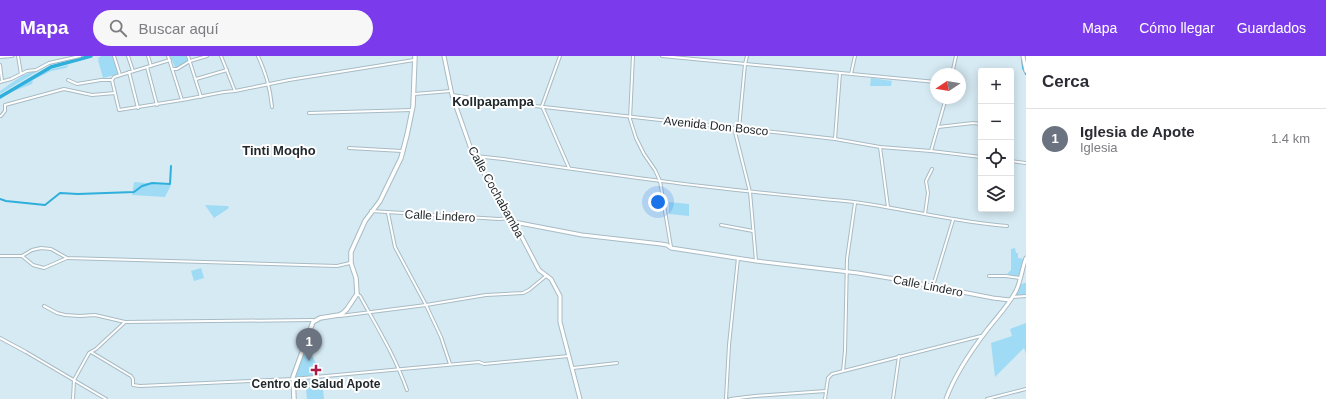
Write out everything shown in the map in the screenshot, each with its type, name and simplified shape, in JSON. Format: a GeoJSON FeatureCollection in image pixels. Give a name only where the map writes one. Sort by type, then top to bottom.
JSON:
{"type":"FeatureCollection","features":[{"type":"Feature","properties":{"kind":"main road"},"geometry":{"type":"LineString","coordinates":[[294,399],[293,379],[312,324],[315,320],[320,318],[339,315],[347,309],[357,294],[356,278],[350,263],[351,252],[365,221],[371,211],[379,203],[388,187],[403,151],[412,110],[415,58]]}},
{"type":"Feature","properties":{"kind":"street"},"geometry":{"type":"LineString","coordinates":[[0,57],[12,56]]}},
{"type":"Feature","properties":{"kind":"street"},"geometry":{"type":"LineString","coordinates":[[18,56],[21,74]]}},
{"type":"Feature","properties":{"kind":"street"},"geometry":{"type":"LineString","coordinates":[[0,65],[1,81],[11,79],[27,71],[36,70],[49,63],[80,56]]}},
{"type":"Feature","properties":{"kind":"street"},"geometry":{"type":"LineString","coordinates":[[114,56],[120,75]]}},
{"type":"Feature","properties":{"kind":"street"},"geometry":{"type":"LineString","coordinates":[[128,56],[138,108]]}},
{"type":"Feature","properties":{"kind":"street"},"geometry":{"type":"LineString","coordinates":[[148,56],[151,66]]}},
{"type":"Feature","properties":{"kind":"street"},"geometry":{"type":"LineString","coordinates":[[168,56],[182,100]]}},
{"type":"Feature","properties":{"kind":"street"},"geometry":{"type":"LineString","coordinates":[[188,56],[201,97]]}},
{"type":"Feature","properties":{"kind":"street"},"geometry":{"type":"LineString","coordinates":[[172,69],[177,69],[190,61],[207,56]]}},
{"type":"Feature","properties":{"kind":"street"},"geometry":{"type":"LineString","coordinates":[[221,56],[235,91]]}},
{"type":"Feature","properties":{"kind":"street"},"geometry":{"type":"LineString","coordinates":[[258,56],[267,75],[272,107]]}},
{"type":"Feature","properties":{"kind":"street","name":"Calle Cochabamba"},"geometry":{"type":"LineString","coordinates":[[444,56],[451,93],[470,147],[510,218],[514,222],[539,270],[553,282],[560,296],[560,322],[580,399]]}},
{"type":"Feature","properties":{"kind":"street"},"geometry":{"type":"LineString","coordinates":[[560,56],[542,106],[569,168]]}},
{"type":"Feature","properties":{"kind":"street"},"geometry":{"type":"LineString","coordinates":[[634,56],[630,116],[636,138],[660,181],[671,248]]}},
{"type":"Feature","properties":{"kind":"street"},"geometry":{"type":"LineString","coordinates":[[662,56],[930,81]]}},
{"type":"Feature","properties":{"kind":"street"},"geometry":{"type":"LineString","coordinates":[[739,128],[747,56]]}},
{"type":"Feature","properties":{"kind":"street"},"geometry":{"type":"LineString","coordinates":[[851,74],[855,56]]}},
{"type":"Feature","properties":{"kind":"street"},"geometry":{"type":"LineString","coordinates":[[953,68],[956,56]]}},
{"type":"Feature","properties":{"kind":"street"},"geometry":{"type":"LineString","coordinates":[[1023,56],[1026,71]]}},
{"type":"Feature","properties":{"kind":"street"},"geometry":{"type":"LineString","coordinates":[[112,80],[119,110],[157,105],[415,58]]}},
{"type":"Feature","properties":{"kind":"street"},"geometry":{"type":"LineString","coordinates":[[68,80],[77,84],[101,80],[112,80],[114,77],[170,60]]}},
{"type":"Feature","properties":{"kind":"street"},"geometry":{"type":"LineString","coordinates":[[147,67],[157,105]]}},
{"type":"Feature","properties":{"kind":"street"},"geometry":{"type":"LineString","coordinates":[[196,79],[227,70]]}},
{"type":"Feature","properties":{"kind":"street"},"geometry":{"type":"LineString","coordinates":[[835,139],[840,73]]}},
{"type":"Feature","properties":{"kind":"street"},"geometry":{"type":"LineString","coordinates":[[0,116],[5,111],[5,105],[8,103],[26,100],[64,89],[92,95],[115,93]]}},
{"type":"Feature","properties":{"kind":"street","name":"Avenida Don Bosco"},"geometry":{"type":"LineString","coordinates":[[413,94],[451,93],[498,102],[835,139],[880,147],[978,157]]}},
{"type":"Feature","properties":{"kind":"street"},"geometry":{"type":"LineString","coordinates":[[931,151],[944,104]]}},
{"type":"Feature","properties":{"kind":"street"},"geometry":{"type":"LineString","coordinates":[[309,113],[412,110]]}},
{"type":"Feature","properties":{"kind":"street"},"geometry":{"type":"LineString","coordinates":[[938,127],[978,124]]}},
{"type":"Feature","properties":{"kind":"street"},"geometry":{"type":"LineString","coordinates":[[734,128],[750,192],[756,262]]}},
{"type":"Feature","properties":{"kind":"street"},"geometry":{"type":"LineString","coordinates":[[880,147],[888,207]]}},
{"type":"Feature","properties":{"kind":"street"},"geometry":{"type":"LineString","coordinates":[[349,148],[403,151]]}},
{"type":"Feature","properties":{"kind":"street"},"geometry":{"type":"LineString","coordinates":[[475,156],[750,192],[855,202],[953,220],[1007,226]]}},
{"type":"Feature","properties":{"kind":"street"},"geometry":{"type":"LineString","coordinates":[[1014,161],[1026,162]]}},
{"type":"Feature","properties":{"kind":"street"},"geometry":{"type":"LineString","coordinates":[[925,214],[928,193],[926,181],[932,169]]}},
{"type":"Feature","properties":{"kind":"street"},"geometry":{"type":"LineString","coordinates":[[843,371],[845,351],[846,271],[849,238],[855,202]]}},
{"type":"Feature","properties":{"kind":"street","name":"Calle Lindero"},"geometry":{"type":"LineString","coordinates":[[371,211],[499,219],[510,218]]}},
{"type":"Feature","properties":{"kind":"street"},"geometry":{"type":"LineString","coordinates":[[388,213],[395,247],[426,305],[447,351],[451,365]]}},
{"type":"Feature","properties":{"kind":"street"},"geometry":{"type":"LineString","coordinates":[[933,286],[953,220]]}},
{"type":"Feature","properties":{"kind":"street","name":"Calle Lindero"},"geometry":{"type":"LineString","coordinates":[[514,222],[582,236],[668,245],[671,248],[756,262],[846,271],[994,298],[1011,298]]}},
{"type":"Feature","properties":{"kind":"street"},"geometry":{"type":"LineString","coordinates":[[721,225],[754,231]]}},
{"type":"Feature","properties":{"kind":"street"},"geometry":{"type":"LineString","coordinates":[[0,256],[22,256],[32,250],[41,248],[51,249],[67,258]]}},
{"type":"Feature","properties":{"kind":"street"},"geometry":{"type":"LineString","coordinates":[[22,256],[33,265],[44,268],[67,258],[337,266],[350,263]]}},
{"type":"Feature","properties":{"kind":"street"},"geometry":{"type":"LineString","coordinates":[[726,399],[729,345],[738,258]]}},
{"type":"Feature","properties":{"kind":"street"},"geometry":{"type":"LineString","coordinates":[[946,399],[954,379],[983,336],[1003,312],[1018,286],[1026,258]]}},
{"type":"Feature","properties":{"kind":"street"},"geometry":{"type":"LineString","coordinates":[[339,315],[426,305],[486,295],[523,293],[546,276]]}},
{"type":"Feature","properties":{"kind":"street"},"geometry":{"type":"LineString","coordinates":[[989,276],[1020,278]]}},
{"type":"Feature","properties":{"kind":"street"},"geometry":{"type":"LineString","coordinates":[[357,294],[360,296],[387,344],[400,370],[407,390]]}},
{"type":"Feature","properties":{"kind":"street"},"geometry":{"type":"LineString","coordinates":[[1011,298],[1026,296]]}},
{"type":"Feature","properties":{"kind":"street"},"geometry":{"type":"LineString","coordinates":[[44,306],[65,315],[95,315],[125,322],[315,320]]}},
{"type":"Feature","properties":{"kind":"street"},"geometry":{"type":"LineString","coordinates":[[73,399],[74,380],[89,353],[107,340],[125,322]]}},
{"type":"Feature","properties":{"kind":"street"},"geometry":{"type":"LineString","coordinates":[[825,399],[829,376],[900,356],[983,336]]}},
{"type":"Feature","properties":{"kind":"street"},"geometry":{"type":"LineString","coordinates":[[0,338],[106,399]]}},
{"type":"Feature","properties":{"kind":"street"},"geometry":{"type":"LineString","coordinates":[[91,352],[131,376],[134,386],[293,379],[479,362],[484,364],[569,356]]}},
{"type":"Feature","properties":{"kind":"street"},"geometry":{"type":"LineString","coordinates":[[893,399],[900,356]]}},
{"type":"Feature","properties":{"kind":"street"},"geometry":{"type":"LineString","coordinates":[[572,368],[617,363]]}},
{"type":"Feature","properties":{"kind":"street"},"geometry":{"type":"LineString","coordinates":[[987,399],[1026,389]]}},
{"type":"Feature","properties":{"kind":"street"},"geometry":{"type":"LineString","coordinates":[[730,399],[826,391]]}},
{"type":"Feature","properties":{"kind":"shaded area"},"geometry":{"type":"Polygon","coordinates":[[[101,56],[113,56],[119,74],[103,78],[98,60],[100,59],[97,59],[101,56]]]}},
{"type":"Feature","properties":{"kind":"shaded area"},"geometry":{"type":"Polygon","coordinates":[[[170,56],[187,56],[189,61],[179,67],[175,67],[170,56]]]}},
{"type":"Feature","properties":{"kind":"shaded area"},"geometry":{"type":"Polygon","coordinates":[[[69,65],[66,68],[51,71],[33,80],[32,84],[14,91],[48,70],[69,65]]]}},
{"type":"Feature","properties":{"kind":"shaded area"},"geometry":{"type":"Polygon","coordinates":[[[38,71],[0,94],[0,91],[18,78],[38,71]]]}},
{"type":"Feature","properties":{"kind":"shaded area"},"geometry":{"type":"Polygon","coordinates":[[[871,78],[892,81],[891,86],[870,86],[871,78]]]}},
{"type":"Feature","properties":{"kind":"shaded area"},"geometry":{"type":"Polygon","coordinates":[[[134,182],[171,185],[165,197],[132,195],[134,182]]]}},
{"type":"Feature","properties":{"kind":"shaded area"},"geometry":{"type":"Polygon","coordinates":[[[669,202],[689,204],[689,216],[669,214],[669,202]]]}},
{"type":"Feature","properties":{"kind":"shaded area"},"geometry":{"type":"Polygon","coordinates":[[[205,205],[228,206],[229,208],[214,218],[205,205]]]}},
{"type":"Feature","properties":{"kind":"shaded area"},"geometry":{"type":"Polygon","coordinates":[[[1015,248],[1016,253],[1018,253],[1018,258],[1024,259],[1019,277],[1007,274],[1011,270],[1011,249],[1015,248]]]}},
{"type":"Feature","properties":{"kind":"shaded area"},"geometry":{"type":"Polygon","coordinates":[[[201,268],[204,278],[194,281],[191,271],[201,268]]]}},
{"type":"Feature","properties":{"kind":"shaded area"},"geometry":{"type":"Polygon","coordinates":[[[1026,283],[1026,295],[1016,296],[1021,284],[1026,283]]]}},
{"type":"Feature","properties":{"kind":"shaded area"},"geometry":{"type":"Polygon","coordinates":[[[1026,323],[1026,354],[1024,348],[995,377],[991,343],[1012,336],[1010,329],[1026,323]]]}},
{"type":"Feature","properties":{"kind":"shaded area"},"geometry":{"type":"Polygon","coordinates":[[[310,351],[316,364],[311,366],[313,376],[294,378],[303,352],[310,351]]]}},
{"type":"Feature","properties":{"kind":"shaded area"},"geometry":{"type":"Polygon","coordinates":[[[322,378],[324,399],[307,399],[305,379],[322,378]]]}},
{"type":"Feature","properties":{"kind":"waterway"},"geometry":{"type":"LineString","coordinates":[[0,97],[51,67],[91,56]]}},
{"type":"Feature","properties":{"kind":"waterway"},"geometry":{"type":"LineString","coordinates":[[1022,57],[1023,68],[1026,74]]}},
{"type":"Feature","properties":{"kind":"waterway"},"geometry":{"type":"LineString","coordinates":[[0,199],[45,205],[60,193],[78,194],[134,192],[142,186],[152,183],[170,184],[171,166]]}},
{"type":"Feature","properties":{"kind":"place","name":"Iglesia de Apote"},"geometry":{"type":"Point","coordinates":[309,361]}},
{"type":"Feature","properties":{"kind":"place","name":"Centro de Salud Apote"},"geometry":{"type":"Point","coordinates":[316,370]}},
{"type":"Feature","properties":{"kind":"district","name":"Kollpapampa"},"geometry":{"type":"Point","coordinates":[493,101]}},
{"type":"Feature","properties":{"kind":"district","name":"Tinti Moqho"},"geometry":{"type":"Point","coordinates":[279,150]}}]}
